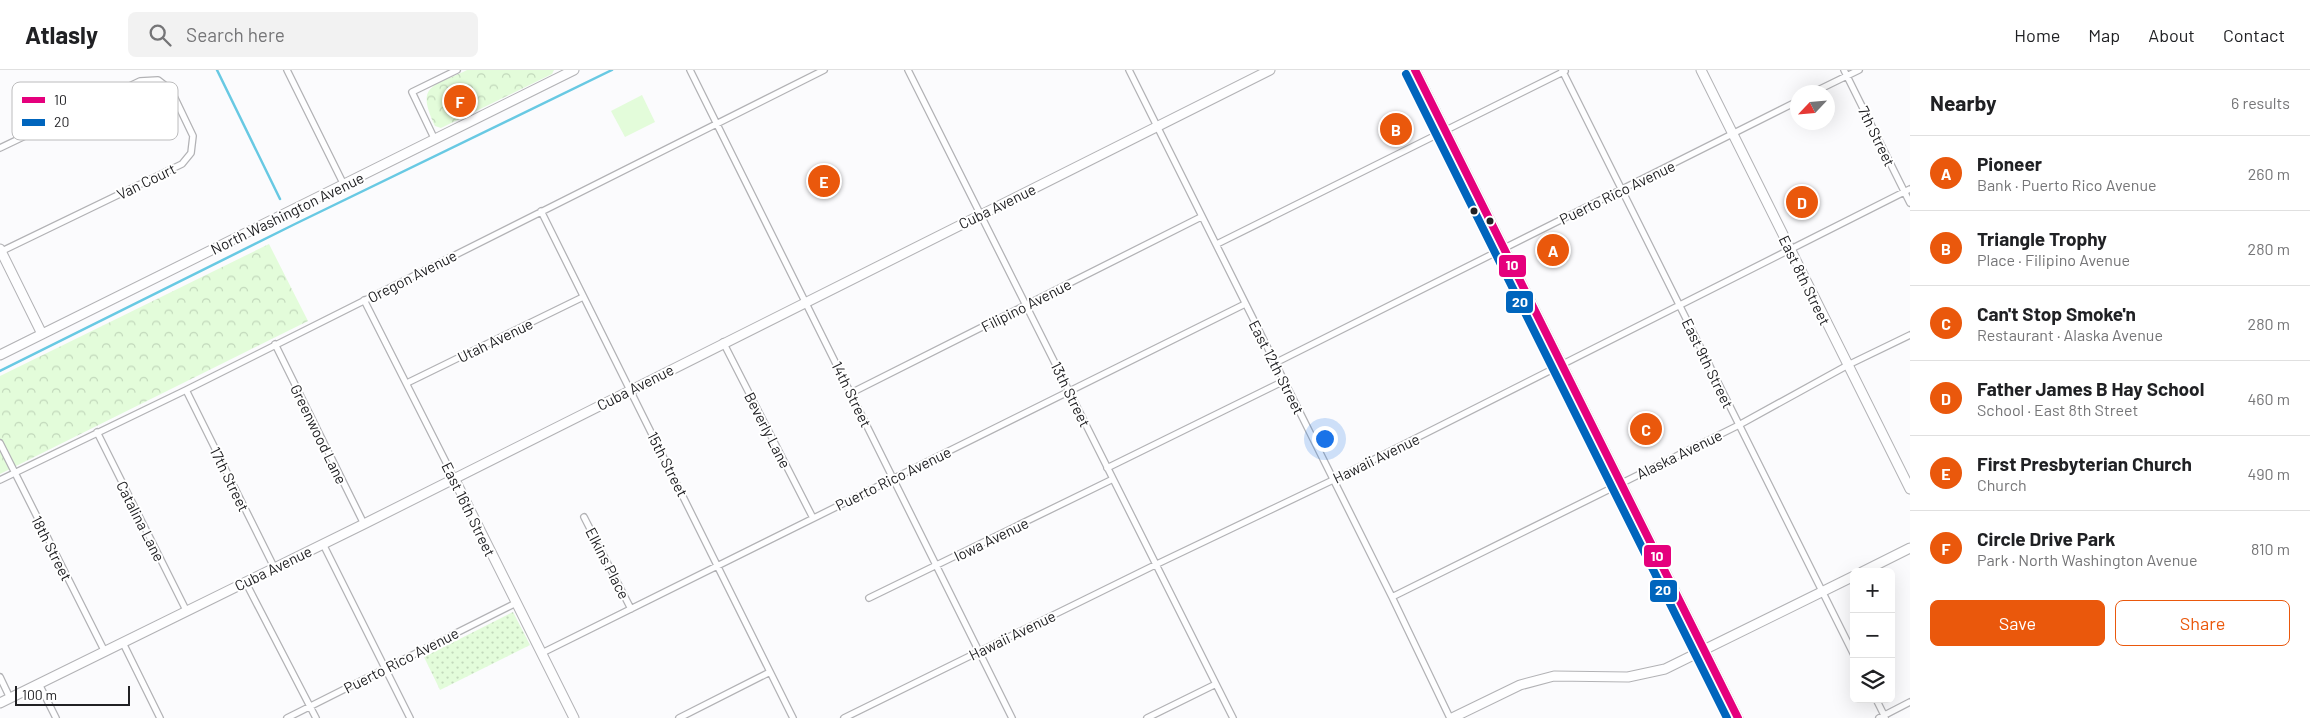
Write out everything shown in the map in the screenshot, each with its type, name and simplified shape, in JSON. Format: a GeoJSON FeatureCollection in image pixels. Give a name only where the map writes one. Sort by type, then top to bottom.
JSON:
{"type":"FeatureCollection","features":[{"type":"Feature","properties":{"kind":"street"},"geometry":{"type":"LineString","coordinates":[[287,70],[344,185]]}},
{"type":"Feature","properties":{"kind":"street"},"geometry":{"type":"LineString","coordinates":[[435,140],[412,92],[457,70]]}},
{"type":"Feature","properties":{"kind":"street","name":"14th Street"},"geometry":{"type":"LineString","coordinates":[[690,70],[1012,718]]}},
{"type":"Feature","properties":{"kind":"street","name":"Oregon Avenue"},"geometry":{"type":"LineString","coordinates":[[0,480],[186,390],[824,70]]}},
{"type":"Feature","properties":{"kind":"street","name":"13th Street"},"geometry":{"type":"LineString","coordinates":[[908,70],[1233,718]]}},
{"type":"Feature","properties":{"kind":"street","name":"East 12th Street"},"geometry":{"type":"LineString","coordinates":[[1129,70],[1451,718]]}},
{"type":"Feature","properties":{"kind":"street","name":"Cuba Avenue"},"geometry":{"type":"LineString","coordinates":[[0,703],[364,524],[723,342],[1270,70]]}},
{"type":"Feature","properties":{"kind":"street"},"geometry":{"type":"LineString","coordinates":[[1415,70],[1738,718]]}},
{"type":"Feature","properties":{"kind":"street","name":"East 8th Street"},"geometry":{"type":"LineString","coordinates":[[1701,70],[1910,489]]}},
{"type":"Feature","properties":{"kind":"street"},"geometry":{"type":"LineString","coordinates":[[1826,85],[1846,73],[1858,70]]}},
{"type":"Feature","properties":{"kind":"street","name":"North Washington Avenue"},"geometry":{"type":"LineString","coordinates":[[0,355],[435,140],[570,71]]}},
{"type":"Feature","properties":{"kind":"street"},"geometry":{"type":"LineString","coordinates":[[1217,244],[1564,71]]}},
{"type":"Feature","properties":{"kind":"street","name":"East 9th Street"},"geometry":{"type":"LineString","coordinates":[[1564,71],[1850,647]]}},
{"type":"Feature","properties":{"kind":"street","name":"7th Street"},"geometry":{"type":"LineString","coordinates":[[1846,73],[1907,191],[1910,203]]}},
{"type":"Feature","properties":{"kind":"street","name":"Van Court"},"geometry":{"type":"LineString","coordinates":[[138,82],[158,80],[161,82]]}},
{"type":"Feature","properties":{"kind":"street","name":"Van Court"},"geometry":{"type":"LineString","coordinates":[[0,251],[182,164],[191,153],[194,136],[178,104]]}},
{"type":"Feature","properties":{"kind":"street","name":"Puerto Rico Avenue"},"geometry":{"type":"LineString","coordinates":[[1275,363],[1790,105]]}},
{"type":"Feature","properties":{"kind":"street","name":"Van Court"},"geometry":{"type":"LineString","coordinates":[[0,148],[17,140]]}},
{"type":"Feature","properties":{"kind":"street","name":"Hawaii Avenue"},"geometry":{"type":"LineString","coordinates":[[844,718],[1333,480],[1907,191]]}},
{"type":"Feature","properties":{"kind":"street","name":"15th Street"},"geometry":{"type":"LineString","coordinates":[[541,211],[793,718]]}},
{"type":"Feature","properties":{"kind":"street","name":"Filipino Avenue"},"geometry":{"type":"LineString","coordinates":[[851,393],[1202,217]]}},
{"type":"Feature","properties":{"kind":"street"},"geometry":{"type":"LineString","coordinates":[[0,251],[42,334]]}},
{"type":"Feature","properties":{"kind":"street","name":"Utah Avenue"},"geometry":{"type":"LineString","coordinates":[[407,383],[583,297]]}},
{"type":"Feature","properties":{"kind":"street","name":"East 16th Street"},"geometry":{"type":"LineString","coordinates":[[364,300],[574,718]]}},
{"type":"Feature","properties":{"kind":"street","name":"Puerto Rico Avenue"},"geometry":{"type":"LineString","coordinates":[[542,653],[1245,304]]}},
{"type":"Feature","properties":{"kind":"street","name":"Alaska Avenue"},"geometry":{"type":"LineString","coordinates":[[1392,597],[1739,425],[1848,365],[1910,335]]}},
{"type":"Feature","properties":{"kind":"street","name":"Beverly Lane"},"geometry":{"type":"LineString","coordinates":[[723,342],[813,518]]}},
{"type":"Feature","properties":{"kind":"street","name":"Greenwood Lane"},"geometry":{"type":"LineString","coordinates":[[275,344],[364,524]]}},
{"type":"Feature","properties":{"kind":"street"},"geometry":{"type":"LineString","coordinates":[[1107,468],[1284,381]]}},
{"type":"Feature","properties":{"kind":"street","name":"17th Street"},"geometry":{"type":"LineString","coordinates":[[186,390],[274,568]]}},
{"type":"Feature","properties":{"kind":"street","name":"Catalina Lane"},"geometry":{"type":"LineString","coordinates":[[97,432],[186,610]]}},
{"type":"Feature","properties":{"kind":"street","name":"18th Street"},"geometry":{"type":"LineString","coordinates":[[0,443],[105,652]]}},
{"type":"Feature","properties":{"kind":"street","name":"Iowa Avenue"},"geometry":{"type":"LineString","coordinates":[[869,598],[1112,479]]}},
{"type":"Feature","properties":{"kind":"street","name":"Elkins Place"},"geometry":{"type":"LineString","coordinates":[[584,518],[631,609]]}},
{"type":"Feature","properties":{"kind":"street"},"geometry":{"type":"LineString","coordinates":[[323,544],[410,718]]}},
{"type":"Feature","properties":{"kind":"street"},"geometry":{"type":"LineString","coordinates":[[1870,568],[1910,548]]}},
{"type":"Feature","properties":{"kind":"street"},"geometry":{"type":"LineString","coordinates":[[1451,718],[1520,685],[1554,676],[1628,677],[1665,669],[1850,578]]}},
{"type":"Feature","properties":{"kind":"street"},"geometry":{"type":"LineString","coordinates":[[245,582],[316,718]]}},
{"type":"Feature","properties":{"kind":"street","name":"Puerto Rico Avenue"},"geometry":{"type":"LineString","coordinates":[[287,718],[385,667],[516,603]]}},
{"type":"Feature","properties":{"kind":"street"},"geometry":{"type":"LineString","coordinates":[[123,643],[160,718]]}},
{"type":"Feature","properties":{"kind":"street"},"geometry":{"type":"LineString","coordinates":[[679,718],[770,672]]}},
{"type":"Feature","properties":{"kind":"street"},"geometry":{"type":"LineString","coordinates":[[0,678],[10,698]]}},
{"type":"Feature","properties":{"kind":"street"},"geometry":{"type":"LineString","coordinates":[[39,684],[56,718]]}},
{"type":"Feature","properties":{"kind":"street"},"geometry":{"type":"LineString","coordinates":[[1147,718],[1216,684]]}},
{"type":"Feature","properties":{"kind":"street"},"geometry":{"type":"LineString","coordinates":[[1877,703],[1882,717],[1910,702]]}},
{"type":"Feature","properties":{"kind":"green space"},"geometry":{"type":"Polygon","coordinates":[[[467,70],[554,70],[552,74],[441,128],[435,126],[429,112],[427,94],[437,84],[467,70]]]}},
{"type":"Feature","properties":{"kind":"green space"},"geometry":{"type":"Polygon","coordinates":[[[642,95],[655,122],[625,137],[611,111],[642,95]]]}},
{"type":"Feature","properties":{"kind":"green space"},"geometry":{"type":"Polygon","coordinates":[[[269,244],[308,321],[0,474],[0,376],[269,244]]]}},
{"type":"Feature","properties":{"kind":"green space"},"geometry":{"type":"Polygon","coordinates":[[[513,612],[530,645],[440,690],[424,657],[513,612]]]}},
{"type":"Feature","properties":{"kind":"waterway"},"geometry":{"type":"LineString","coordinates":[[217,70],[280,199]]}},
{"type":"Feature","properties":{"kind":"waterway"},"geometry":{"type":"LineString","coordinates":[[0,371],[295,224],[612,70]]}},
{"type":"Feature","properties":{"kind":"transit line","name":"10"},"geometry":{"type":"LineString","coordinates":[[1415,70],[1738,718]]}},
{"type":"Feature","properties":{"kind":"transit line","name":"20"},"geometry":{"type":"LineString","coordinates":[[1406,74],[1727,718]]}},
{"type":"Feature","properties":{"kind":"place","name":"Circle Drive Park"},"geometry":{"type":"Point","coordinates":[460,101]}},
{"type":"Feature","properties":{"kind":"place","name":"Triangle Trophy"},"geometry":{"type":"Point","coordinates":[1396,129]}},
{"type":"Feature","properties":{"kind":"place","name":"First Presbyterian Church"},"geometry":{"type":"Point","coordinates":[824,181]}},
{"type":"Feature","properties":{"kind":"place","name":"Father James B Hay School"},"geometry":{"type":"Point","coordinates":[1802,202]}},
{"type":"Feature","properties":{"kind":"place","name":"Pioneer"},"geometry":{"type":"Point","coordinates":[1553,250]}},
{"type":"Feature","properties":{"kind":"place","name":"Can't Stop Smoke'n"},"geometry":{"type":"Point","coordinates":[1646,429]}}]}
